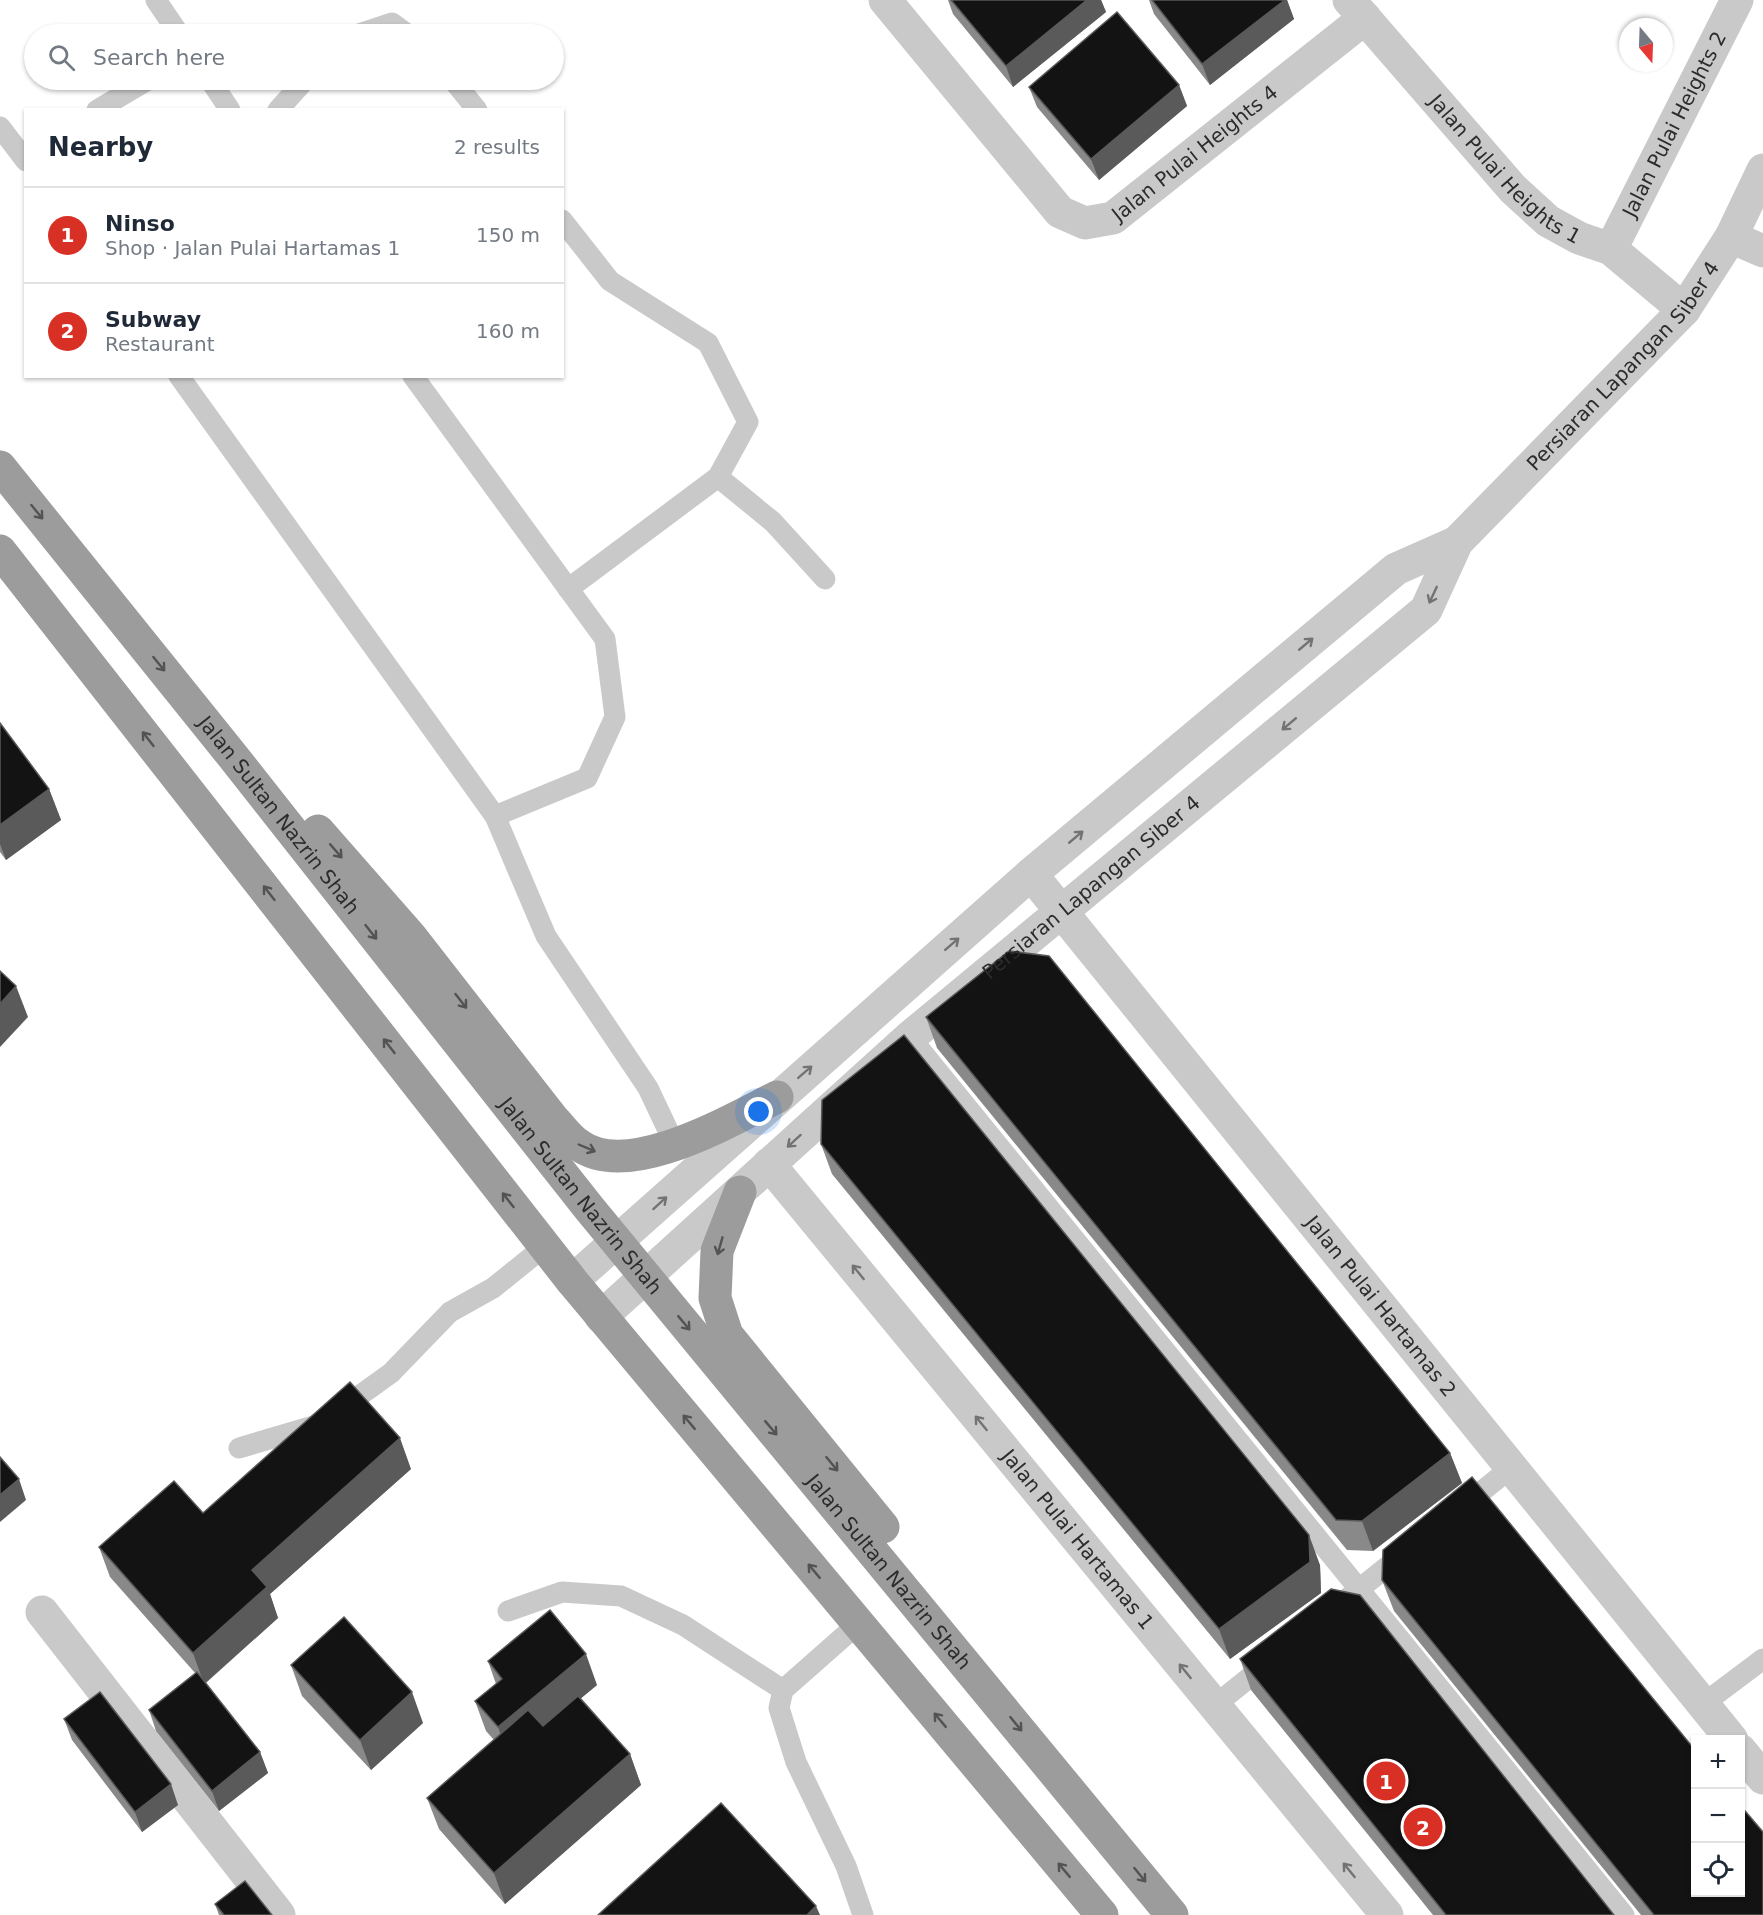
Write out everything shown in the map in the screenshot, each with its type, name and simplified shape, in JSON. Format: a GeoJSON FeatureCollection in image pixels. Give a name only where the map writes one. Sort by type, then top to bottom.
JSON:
{"type":"FeatureCollection","features":[{"type":"Feature","properties":{"kind":"highway","name":"Jalan Sultan Nazrin Shah"},"geometry":{"type":"LineString","coordinates":[[0,466],[617,1242],[1172,1915]]}},
{"type":"Feature","properties":{"kind":"highway"},"geometry":{"type":"LineString","coordinates":[[0,551],[544,1247],[1102,1915]]}},
{"type":"Feature","properties":{"kind":"highway"},"geometry":{"type":"LineString","coordinates":[[231,754],[302,813],[411,937],[554,1119],[580,1146],[613,1157],[675,1145],[700,1137],[777,1097]]}},
{"type":"Feature","properties":{"kind":"highway"},"geometry":{"type":"LineString","coordinates":[[740,1192],[717,1251],[715,1298],[727,1335],[941,1598],[956,1651]]}},
{"type":"Feature","properties":{"kind":"street","name":"Jalan Pulai Heights 4"},"geometry":{"type":"LineString","coordinates":[[885,0],[1060,212],[1085,223],[1113,218],[1357,9]]}},
{"type":"Feature","properties":{"kind":"street","name":"Jalan Pulai Heights 2"},"geometry":{"type":"LineString","coordinates":[[1611,249],[1737,0]]}},
{"type":"Feature","properties":{"kind":"street","name":"Jalan Pulai Heights 1"},"geometry":{"type":"LineString","coordinates":[[1357,9],[1513,189],[1548,221],[1579,238],[1611,249],[1684,310]]}},
{"type":"Feature","properties":{"kind":"street","name":"Persiaran Lapangan Siber 4"},"geometry":{"type":"LineString","coordinates":[[601,1317],[647,1278],[910,1037],[1426,610],[1457,542],[1684,310],[1731,237],[1763,170]]}},
{"type":"Feature","properties":{"kind":"street"},"geometry":{"type":"LineString","coordinates":[[1731,237],[1763,250]]}},
{"type":"Feature","properties":{"kind":"street","name":"Persiaran Lapangan Siber 4"},"geometry":{"type":"LineString","coordinates":[[572,1281],[1031,874],[1396,569],[1457,542]]}},
{"type":"Feature","properties":{"kind":"street","name":"Jalan Pulai Hartamas 2"},"geometry":{"type":"LineString","coordinates":[[1031,874],[1728,1735]]}},
{"type":"Feature","properties":{"kind":"street","name":"Jalan Pulai Hartamas 1"},"geometry":{"type":"LineString","coordinates":[[769,1164],[1387,1915]]}},
{"type":"Feature","properties":{"kind":"street"},"geometry":{"type":"LineString","coordinates":[[42,1612],[279,1915]]}},
{"type":"Feature","properties":{"kind":"street"},"geometry":{"type":"LineString","coordinates":[[1745,1756],[1763,1778]]}},
{"type":"Feature","properties":{"kind":"lane"},"geometry":{"type":"LineString","coordinates":[[156,0],[172,24]]}},
{"type":"Feature","properties":{"kind":"lane"},"geometry":{"type":"LineString","coordinates":[[100,108],[131,90]]}},
{"type":"Feature","properties":{"kind":"lane"},"geometry":{"type":"LineString","coordinates":[[217,90],[229,108]]}},
{"type":"Feature","properties":{"kind":"lane"},"geometry":{"type":"LineString","coordinates":[[280,108],[295,90]]}},
{"type":"Feature","properties":{"kind":"lane"},"geometry":{"type":"LineString","coordinates":[[461,90],[475,108]]}},
{"type":"Feature","properties":{"kind":"lane"},"geometry":{"type":"LineString","coordinates":[[0,127],[24,159]]}},
{"type":"Feature","properties":{"kind":"lane"},"geometry":{"type":"LineString","coordinates":[[564,223],[610,281],[708,343],[748,422],[718,477],[568,589]]}},
{"type":"Feature","properties":{"kind":"lane"},"geometry":{"type":"LineString","coordinates":[[180,378],[495,816],[546,936],[648,1088],[675,1145]]}},
{"type":"Feature","properties":{"kind":"lane"},"geometry":{"type":"LineString","coordinates":[[414,378],[604,639],[615,717],[587,778],[495,816]]}},
{"type":"Feature","properties":{"kind":"lane"},"geometry":{"type":"LineString","coordinates":[[718,477],[773,522],[825,579]]}},
{"type":"Feature","properties":{"kind":"lane"},"geometry":{"type":"LineString","coordinates":[[910,1037],[1624,1915]]}},
{"type":"Feature","properties":{"kind":"lane"},"geometry":{"type":"LineString","coordinates":[[239,1448],[320,1424],[391,1373],[450,1312],[493,1288],[544,1247]]}},
{"type":"Feature","properties":{"kind":"lane"},"geometry":{"type":"LineString","coordinates":[[1449,1517],[1512,1467]]}},
{"type":"Feature","properties":{"kind":"lane"},"geometry":{"type":"LineString","coordinates":[[1332,1611],[1422,1539]]}},
{"type":"Feature","properties":{"kind":"lane"},"geometry":{"type":"LineString","coordinates":[[508,1611],[562,1592],[621,1596],[683,1626],[783,1690]]}},
{"type":"Feature","properties":{"kind":"lane"},"geometry":{"type":"LineString","coordinates":[[858,1623],[783,1690],[779,1708],[796,1762],[846,1866],[863,1915]]}},
{"type":"Feature","properties":{"kind":"lane"},"geometry":{"type":"LineString","coordinates":[[1214,1706],[1287,1647]]}},
{"type":"Feature","properties":{"kind":"lane"},"geometry":{"type":"LineString","coordinates":[[1703,1704],[1763,1659]]}},
{"type":"Feature","properties":{"kind":"building"},"geometry":{"type":"Polygon","coordinates":[[[951,0],[1087,0],[1006,66],[951,0]]]}},
{"type":"Feature","properties":{"kind":"building"},"geometry":{"type":"Polygon","coordinates":[[[1152,0],[1285,0],[1202,64],[1152,0]]]}},
{"type":"Feature","properties":{"kind":"building"},"geometry":{"type":"Polygon","coordinates":[[[1117,12],[1179,85],[1091,159],[1029,87],[1117,12]]]}},
{"type":"Feature","properties":{"kind":"building"},"geometry":{"type":"Polygon","coordinates":[[[0,723],[49,789],[0,825],[0,723]]]}},
{"type":"Feature","properties":{"kind":"building"},"geometry":{"type":"Polygon","coordinates":[[[1009,951],[1049,956],[1450,1453],[1362,1521],[1336,1520],[926,1017],[1009,951]]]}},
{"type":"Feature","properties":{"kind":"building"},"geometry":{"type":"Polygon","coordinates":[[[0,971],[16,986],[0,1004],[0,971]]]}},
{"type":"Feature","properties":{"kind":"building"},"geometry":{"type":"Polygon","coordinates":[[[904,1035],[1309,1535],[1310,1562],[1219,1629],[821,1144],[822,1100],[904,1035]]]}},
{"type":"Feature","properties":{"kind":"building"},"geometry":{"type":"Polygon","coordinates":[[[350,1382],[400,1438],[252,1570],[267,1587],[193,1653],[99,1547],[174,1481],[203,1513],[350,1382]]]}},
{"type":"Feature","properties":{"kind":"building"},"geometry":{"type":"Polygon","coordinates":[[[0,1457],[19,1479],[0,1495],[0,1457]]]}},
{"type":"Feature","properties":{"kind":"building"},"geometry":{"type":"Polygon","coordinates":[[[1472,1477],[1691,1745],[1691,1897],[1745,1897],[1745,1811],[1763,1832],[1763,1915],[1654,1915],[1382,1580],[1383,1550],[1472,1477]]]}},
{"type":"Feature","properties":{"kind":"building"},"geometry":{"type":"Polygon","coordinates":[[[1331,1589],[1360,1595],[1614,1915],[1446,1915],[1240,1659],[1331,1589]]]}},
{"type":"Feature","properties":{"kind":"building"},"geometry":{"type":"Polygon","coordinates":[[[550,1610],[586,1654],[498,1727],[475,1701],[502,1679],[488,1661],[550,1610]]]}},
{"type":"Feature","properties":{"kind":"building"},"geometry":{"type":"Polygon","coordinates":[[[344,1617],[412,1692],[360,1740],[291,1665],[344,1617]]]}},
{"type":"Feature","properties":{"kind":"building"},"geometry":{"type":"Polygon","coordinates":[[[197,1672],[260,1752],[212,1791],[149,1710],[197,1672]]]}},
{"type":"Feature","properties":{"kind":"building"},"geometry":{"type":"Polygon","coordinates":[[[100,1692],[171,1784],[135,1812],[64,1719],[100,1692]]]}},
{"type":"Feature","properties":{"kind":"building"},"geometry":{"type":"Polygon","coordinates":[[[578,1696],[630,1754],[494,1873],[427,1798],[528,1710],[543,1726],[578,1696]]]}},
{"type":"Feature","properties":{"kind":"building"},"geometry":{"type":"Polygon","coordinates":[[[721,1803],[816,1906],[807,1915],[598,1915],[721,1803]]]}},
{"type":"Feature","properties":{"kind":"building"},"geometry":{"type":"Polygon","coordinates":[[[245,1881],[272,1915],[224,1915],[215,1904],[245,1881]]]}},
{"type":"Feature","properties":{"kind":"place","name":"Ninso"},"geometry":{"type":"Point","coordinates":[1386,1781]}},
{"type":"Feature","properties":{"kind":"place","name":"Subway"},"geometry":{"type":"Point","coordinates":[1423,1827]}}]}
